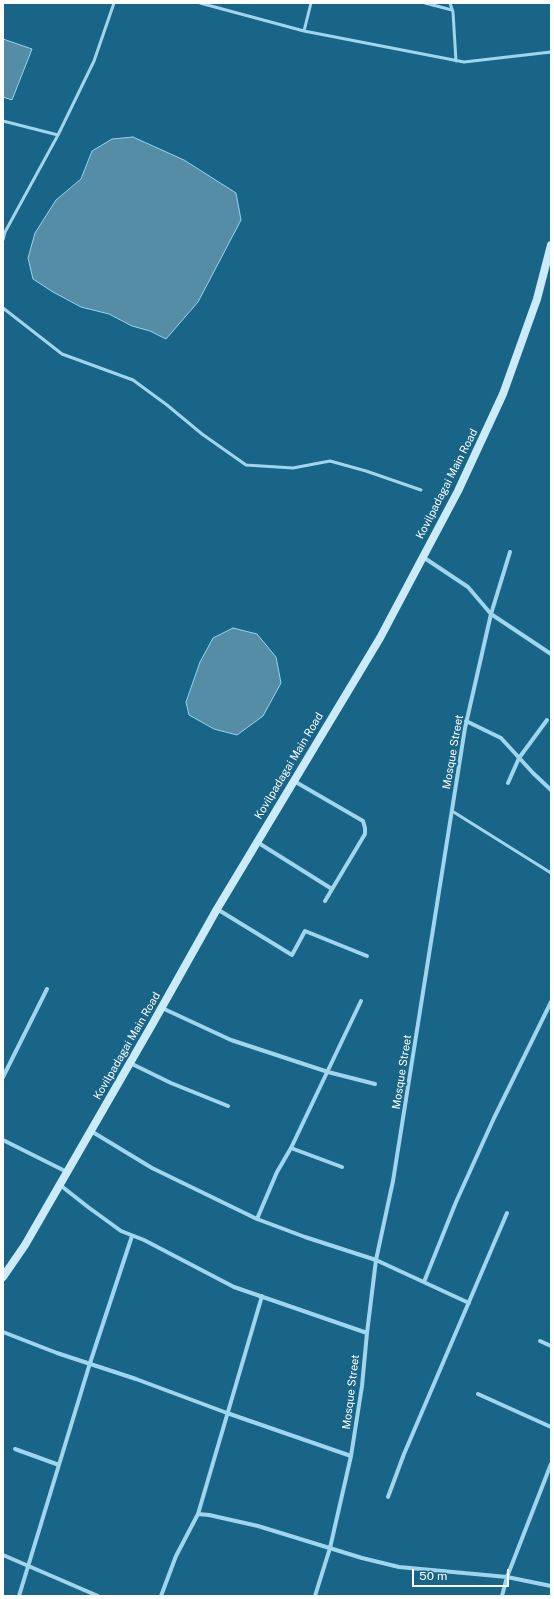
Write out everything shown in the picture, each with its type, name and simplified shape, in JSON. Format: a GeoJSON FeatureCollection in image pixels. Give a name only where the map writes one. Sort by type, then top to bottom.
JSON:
{"type":"FeatureCollection","features":[{"type":"Feature","properties":{"kind":"main road","name":"Kovilpadagai Main Road"},"geometry":{"type":"LineString","coordinates":[[3,1277],[25,1245],[256,842],[380,638],[458,491],[503,394],[537,298],[551,245]]}},
{"type":"Feature","properties":{"kind":"street","name":"Mosque Street"},"geometry":{"type":"LineString","coordinates":[[316,1596],[330,1548],[351,1456],[362,1386],[376,1260],[393,1181],[466,721],[491,614],[510,552]]}},
{"type":"Feature","properties":{"kind":"street"},"geometry":{"type":"LineString","coordinates":[[423,557],[468,588],[491,614],[551,654]]}},
{"type":"Feature","properties":{"kind":"street"},"geometry":{"type":"LineString","coordinates":[[508,783],[519,758],[547,720]]}},
{"type":"Feature","properties":{"kind":"street"},"geometry":{"type":"LineString","coordinates":[[466,721],[501,738],[551,790]]}},
{"type":"Feature","properties":{"kind":"street"},"geometry":{"type":"LineString","coordinates":[[293,780],[363,821],[366,828],[365,834],[325,901]]}},
{"type":"Feature","properties":{"kind":"street"},"geometry":{"type":"LineString","coordinates":[[256,842],[332,889]]}},
{"type":"Feature","properties":{"kind":"street"},"geometry":{"type":"LineString","coordinates":[[217,909],[292,955],[306,931],[367,956]]}},
{"type":"Feature","properties":{"kind":"street"},"geometry":{"type":"LineString","coordinates":[[3,1077],[47,989]]}},
{"type":"Feature","properties":{"kind":"street"},"geometry":{"type":"LineString","coordinates":[[257,1218],[277,1172],[291,1148],[361,1000]]}},
{"type":"Feature","properties":{"kind":"street"},"geometry":{"type":"LineString","coordinates":[[424,1282],[456,1202],[491,1125],[551,1002]]}},
{"type":"Feature","properties":{"kind":"street"},"geometry":{"type":"LineString","coordinates":[[161,1008],[231,1040],[328,1072],[375,1084]]}},
{"type":"Feature","properties":{"kind":"street"},"geometry":{"type":"LineString","coordinates":[[130,1063],[171,1083],[228,1106]]}},
{"type":"Feature","properties":{"kind":"street"},"geometry":{"type":"LineString","coordinates":[[90,1131],[152,1168],[257,1218],[305,1237],[376,1260],[469,1303]]}},
{"type":"Feature","properties":{"kind":"street"},"geometry":{"type":"LineString","coordinates":[[3,1140],[67,1172]]}},
{"type":"Feature","properties":{"kind":"street"},"geometry":{"type":"LineString","coordinates":[[291,1148],[342,1167]]}},
{"type":"Feature","properties":{"kind":"street"},"geometry":{"type":"LineString","coordinates":[[60,1184],[115,1227],[234,1287],[367,1333]]}},
{"type":"Feature","properties":{"kind":"street"},"geometry":{"type":"LineString","coordinates":[[388,1497],[404,1454],[507,1213]]}},
{"type":"Feature","properties":{"kind":"street"},"geometry":{"type":"LineString","coordinates":[[19,1596],[90,1363],[132,1236]]}},
{"type":"Feature","properties":{"kind":"street"},"geometry":{"type":"LineString","coordinates":[[161,1596],[176,1556],[198,1514],[262,1296]]}},
{"type":"Feature","properties":{"kind":"street"},"geometry":{"type":"LineString","coordinates":[[3,1332],[57,1353],[136,1378],[227,1413],[351,1456]]}},
{"type":"Feature","properties":{"kind":"street"},"geometry":{"type":"LineString","coordinates":[[540,1341],[551,1346]]}},
{"type":"Feature","properties":{"kind":"street"},"geometry":{"type":"LineString","coordinates":[[478,1394],[551,1427]]}},
{"type":"Feature","properties":{"kind":"street"},"geometry":{"type":"LineString","coordinates":[[15,1449],[59,1465]]}},
{"type":"Feature","properties":{"kind":"street"},"geometry":{"type":"LineString","coordinates":[[502,1596],[507,1577],[551,1464]]}},
{"type":"Feature","properties":{"kind":"street"},"geometry":{"type":"LineString","coordinates":[[198,1514],[258,1526],[400,1567],[507,1577],[551,1586]]}},
{"type":"Feature","properties":{"kind":"street"},"geometry":{"type":"LineString","coordinates":[[3,1555],[98,1596]]}},
{"type":"Feature","properties":{"kind":"lane"},"geometry":{"type":"LineString","coordinates":[[3,240],[5,232],[58,135],[94,61],[114,3]]}},
{"type":"Feature","properties":{"kind":"lane"},"geometry":{"type":"LineString","coordinates":[[200,3],[304,31],[456,61],[464,62],[551,52]]}},
{"type":"Feature","properties":{"kind":"lane"},"geometry":{"type":"LineString","coordinates":[[304,31],[311,3]]}},
{"type":"Feature","properties":{"kind":"lane"},"geometry":{"type":"LineString","coordinates":[[425,3],[452,10]]}},
{"type":"Feature","properties":{"kind":"lane"},"geometry":{"type":"LineString","coordinates":[[450,3],[452,10],[456,61]]}},
{"type":"Feature","properties":{"kind":"lane"},"geometry":{"type":"LineString","coordinates":[[3,121],[58,135]]}},
{"type":"Feature","properties":{"kind":"lane"},"geometry":{"type":"LineString","coordinates":[[3,308],[62,354],[132,380],[167,405],[202,434],[246,465],[294,468],[330,461],[366,471],[420,490]]}},
{"type":"Feature","properties":{"kind":"lane"},"geometry":{"type":"LineString","coordinates":[[452,811],[551,874]]}},
{"type":"Feature","properties":{"kind":"water"},"geometry":{"type":"Polygon","coordinates":[[[3,39],[32,49],[12,100],[3,97],[3,39]]]}},
{"type":"Feature","properties":{"kind":"water"},"geometry":{"type":"Polygon","coordinates":[[[133,137],[184,160],[236,193],[241,220],[198,302],[166,339],[150,331],[132,326],[109,314],[81,307],[53,292],[33,279],[28,258],[35,233],[56,200],[81,179],[92,151],[112,139],[133,137]]]}},
{"type":"Feature","properties":{"kind":"water"},"geometry":{"type":"Polygon","coordinates":[[[233,628],[257,634],[276,657],[281,683],[263,716],[237,735],[214,729],[189,715],[186,702],[200,662],[213,638],[233,628]]]}}]}
